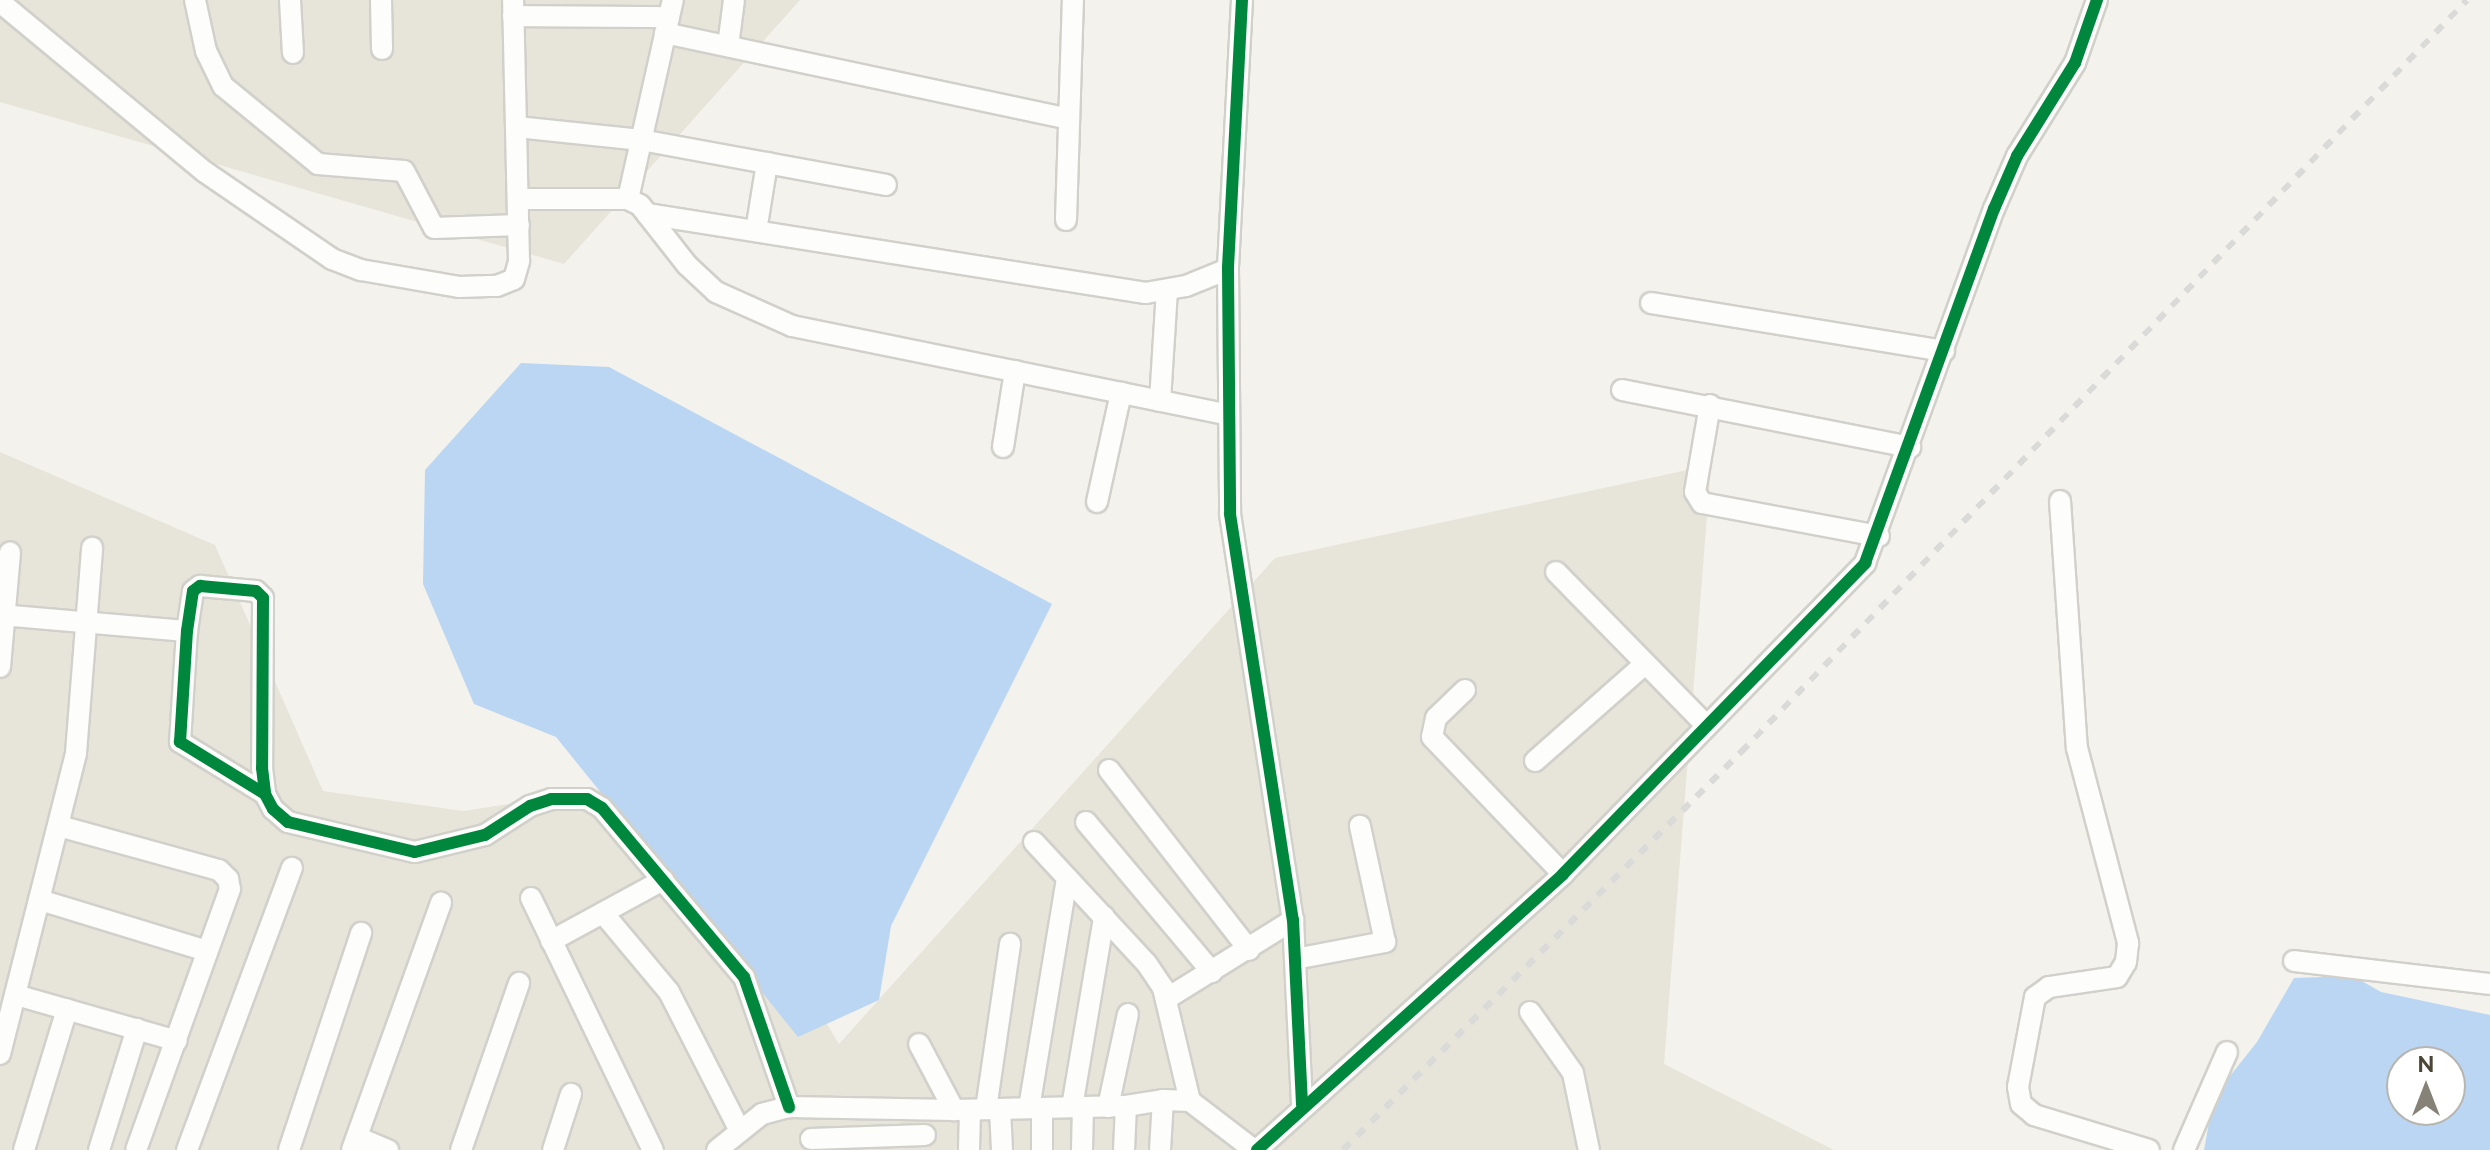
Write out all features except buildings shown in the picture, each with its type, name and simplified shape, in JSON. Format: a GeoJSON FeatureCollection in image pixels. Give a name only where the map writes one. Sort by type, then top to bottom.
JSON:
{"type":"FeatureCollection","features":[{"type":"Feature","properties":{"kind":"street"},"geometry":{"type":"LineString","coordinates":[[195,0],[206,51],[223,86],[318,164],[404,171],[434,228],[519,225]]}},
{"type":"Feature","properties":{"kind":"street"},"geometry":{"type":"LineString","coordinates":[[290,0],[293,53]]}},
{"type":"Feature","properties":{"kind":"street"},"geometry":{"type":"LineString","coordinates":[[381,0],[382,49]]}},
{"type":"Feature","properties":{"kind":"street"},"geometry":{"type":"LineString","coordinates":[[728,46],[734,0]]}},
{"type":"Feature","properties":{"kind":"street"},"geometry":{"type":"LineString","coordinates":[[1066,220],[1073,0]]}},
{"type":"Feature","properties":{"kind":"street"},"geometry":{"type":"LineString","coordinates":[[1242,0],[1228,269],[1226,414],[1232,532],[1293,920],[1302,1105]]}},
{"type":"Feature","properties":{"kind":"street"},"geometry":{"type":"LineString","coordinates":[[717,1150],[739,1129],[762,1114],[789,1107],[978,1110],[1117,1107],[1163,1100],[1190,1101],[1256,1150],[1302,1105],[1563,874],[1865,563],[1879,536],[2017,156],[2075,63],[2097,0]]}},
{"type":"Feature","properties":{"kind":"street"},"geometry":{"type":"LineString","coordinates":[[0,2],[205,172],[332,259],[396,278],[497,286],[514,279],[519,199],[513,8],[669,17],[728,46],[1069,119]]}},
{"type":"Feature","properties":{"kind":"street"},"geometry":{"type":"LineString","coordinates":[[628,199],[669,17]]}},
{"type":"Feature","properties":{"kind":"street"},"geometry":{"type":"LineString","coordinates":[[517,127],[641,140],[886,185]]}},
{"type":"Feature","properties":{"kind":"street"},"geometry":{"type":"LineString","coordinates":[[756,231],[767,163]]}},
{"type":"Feature","properties":{"kind":"street"},"geometry":{"type":"LineString","coordinates":[[519,199],[628,199],[647,214],[716,292],[760,316],[1226,414]]}},
{"type":"Feature","properties":{"kind":"street"},"geometry":{"type":"LineString","coordinates":[[647,214],[1146,293],[1167,291],[1228,269]]}},
{"type":"Feature","properties":{"kind":"street"},"geometry":{"type":"LineString","coordinates":[[1160,401],[1167,291]]}},
{"type":"Feature","properties":{"kind":"street"},"geometry":{"type":"LineString","coordinates":[[1651,303],[1944,351]]}},
{"type":"Feature","properties":{"kind":"street"},"geometry":{"type":"LineString","coordinates":[[1003,447],[1015,371]]}},
{"type":"Feature","properties":{"kind":"street"},"geometry":{"type":"LineString","coordinates":[[1622,390],[1910,447]]}},
{"type":"Feature","properties":{"kind":"street"},"geometry":{"type":"LineString","coordinates":[[1097,502],[1121,393]]}},
{"type":"Feature","properties":{"kind":"street"},"geometry":{"type":"LineString","coordinates":[[1710,405],[1695,492],[1702,503],[1879,536]]}},
{"type":"Feature","properties":{"kind":"street"},"geometry":{"type":"LineString","coordinates":[[2060,501],[2077,748],[2128,943],[2117,977],[2049,987],[2035,997],[2018,1087],[2021,1104],[2034,1115],[2149,1150]]}},
{"type":"Feature","properties":{"kind":"street"},"geometry":{"type":"LineString","coordinates":[[1,1047],[76,753],[92,548]]}},
{"type":"Feature","properties":{"kind":"street"},"geometry":{"type":"LineString","coordinates":[[0,667],[2,615],[10,552]]}},
{"type":"Feature","properties":{"kind":"street"},"geometry":{"type":"LineString","coordinates":[[1556,572],[1706,725]]}},
{"type":"Feature","properties":{"kind":"street"},"geometry":{"type":"LineString","coordinates":[[265,794],[263,598],[256,591],[196,587],[187,631],[180,742],[265,794],[288,822],[415,852],[485,835],[530,806],[551,799],[587,799],[602,808],[744,977],[789,1107]]}},
{"type":"Feature","properties":{"kind":"street"},"geometry":{"type":"LineString","coordinates":[[2,615],[187,631]]}},
{"type":"Feature","properties":{"kind":"street"},"geometry":{"type":"LineString","coordinates":[[1535,761],[1644,665]]}},
{"type":"Feature","properties":{"kind":"street"},"geometry":{"type":"LineString","coordinates":[[1465,690],[1436,718],[1432,737],[1563,874]]}},
{"type":"Feature","properties":{"kind":"street"},"geometry":{"type":"LineString","coordinates":[[1109,770],[1249,950]]}},
{"type":"Feature","properties":{"kind":"street"},"geometry":{"type":"LineString","coordinates":[[1086,822],[1212,972]]}},
{"type":"Feature","properties":{"kind":"street"},"geometry":{"type":"LineString","coordinates":[[59,826],[219,870],[230,889],[136,1150]]}},
{"type":"Feature","properties":{"kind":"street"},"geometry":{"type":"LineString","coordinates":[[1295,959],[1385,942],[1360,826]]}},
{"type":"Feature","properties":{"kind":"street"},"geometry":{"type":"LineString","coordinates":[[1034,842],[1147,964],[1166,999],[1190,1101]]}},
{"type":"Feature","properties":{"kind":"street"},"geometry":{"type":"LineString","coordinates":[[187,1150],[292,868]]}},
{"type":"Feature","properties":{"kind":"street"},"geometry":{"type":"LineString","coordinates":[[1042,1150],[1035,1108],[1067,878]]}},
{"type":"Feature","properties":{"kind":"street"},"geometry":{"type":"LineString","coordinates":[[551,941],[663,880]]}},
{"type":"Feature","properties":{"kind":"street"},"geometry":{"type":"LineString","coordinates":[[531,898],[653,1150]]}},
{"type":"Feature","properties":{"kind":"street"},"geometry":{"type":"LineString","coordinates":[[40,900],[207,951]]}},
{"type":"Feature","properties":{"kind":"street"},"geometry":{"type":"LineString","coordinates":[[388,1150],[354,1143],[441,903]]}},
{"type":"Feature","properties":{"kind":"street"},"geometry":{"type":"LineString","coordinates":[[603,913],[669,992],[739,1129]]}},
{"type":"Feature","properties":{"kind":"street"},"geometry":{"type":"LineString","coordinates":[[1082,1150],[1078,1107],[1104,917]]}},
{"type":"Feature","properties":{"kind":"street"},"geometry":{"type":"LineString","coordinates":[[1166,999],[1293,920]]}},
{"type":"Feature","properties":{"kind":"street"},"geometry":{"type":"LineString","coordinates":[[289,1150],[361,933]]}},
{"type":"Feature","properties":{"kind":"street"},"geometry":{"type":"LineString","coordinates":[[969,1150],[1010,944]]}},
{"type":"Feature","properties":{"kind":"street"},"geometry":{"type":"LineString","coordinates":[[2294,961],[2490,984]]}},
{"type":"Feature","properties":{"kind":"street"},"geometry":{"type":"LineString","coordinates":[[461,1150],[519,983]]}},
{"type":"Feature","properties":{"kind":"street"},"geometry":{"type":"LineString","coordinates":[[9,1007],[67,1009],[177,1041]]}},
{"type":"Feature","properties":{"kind":"street"},"geometry":{"type":"LineString","coordinates":[[24,1150],[67,1009]]}},
{"type":"Feature","properties":{"kind":"street"},"geometry":{"type":"LineString","coordinates":[[1530,1012],[1573,1073],[1589,1150]]}},
{"type":"Feature","properties":{"kind":"street"},"geometry":{"type":"LineString","coordinates":[[1124,1150],[1117,1107],[1128,1014]]}},
{"type":"Feature","properties":{"kind":"street"},"geometry":{"type":"LineString","coordinates":[[99,1150],[137,1029]]}},
{"type":"Feature","properties":{"kind":"street"},"geometry":{"type":"LineString","coordinates":[[919,1044],[978,1110],[1002,1150]]}},
{"type":"Feature","properties":{"kind":"street"},"geometry":{"type":"LineString","coordinates":[[2184,1150],[2227,1052]]}},
{"type":"Feature","properties":{"kind":"street"},"geometry":{"type":"LineString","coordinates":[[553,1150],[571,1094]]}},
{"type":"Feature","properties":{"kind":"street"},"geometry":{"type":"LineString","coordinates":[[1160,1150],[1163,1100]]}},
{"type":"Feature","properties":{"kind":"street"},"geometry":{"type":"LineString","coordinates":[[811,1139],[924,1142],[926,1110]]}},
{"type":"Feature","properties":{"kind":"shaded area"},"geometry":{"type":"Polygon","coordinates":[[[0,0],[800,0],[564,264],[0,102],[0,0]]]}},
{"type":"Feature","properties":{"kind":"shaded area"},"geometry":{"type":"Polygon","coordinates":[[[0,452],[215,545],[323,791],[463,811],[678,778],[839,1044],[1275,558],[1711,465],[1664,1064],[1834,1150],[0,1150],[0,452]]]}},
{"type":"Feature","properties":{"kind":"water"},"geometry":{"type":"Polygon","coordinates":[[[521,363],[609,367],[1052,604],[891,926],[879,1000],[798,1037],[556,737],[474,704],[423,584],[425,470],[521,363]]]}},
{"type":"Feature","properties":{"kind":"water"},"geometry":{"type":"Polygon","coordinates":[[[2353,976],[2381,992],[2490,1015],[2490,1150],[2204,1150],[2214,1096],[2257,1042],[2294,978],[2353,976]]]}},
{"type":"Feature","properties":{"kind":"railway"},"geometry":{"type":"LineString","coordinates":[[1343,1150],[1741,752],[2467,0]]}},
{"type":"Feature","properties":{"kind":"cycle path"},"geometry":{"type":"LineString","coordinates":[[1242,0],[1228,269],[1230,514],[1293,920],[1302,1105]]}},
{"type":"Feature","properties":{"kind":"cycle path"},"geometry":{"type":"LineString","coordinates":[[1257,1150],[1563,874],[1865,563],[1994,209],[2017,156],[2075,63],[2097,0]]}},
{"type":"Feature","properties":{"kind":"cycle path"},"geometry":{"type":"LineString","coordinates":[[265,794],[180,742],[187,631],[193,591],[200,586],[256,591],[263,598],[262,768],[265,794],[273,809],[288,822],[415,852],[485,835],[530,806],[551,799],[587,799],[602,808],[744,977],[789,1107]]}}]}
